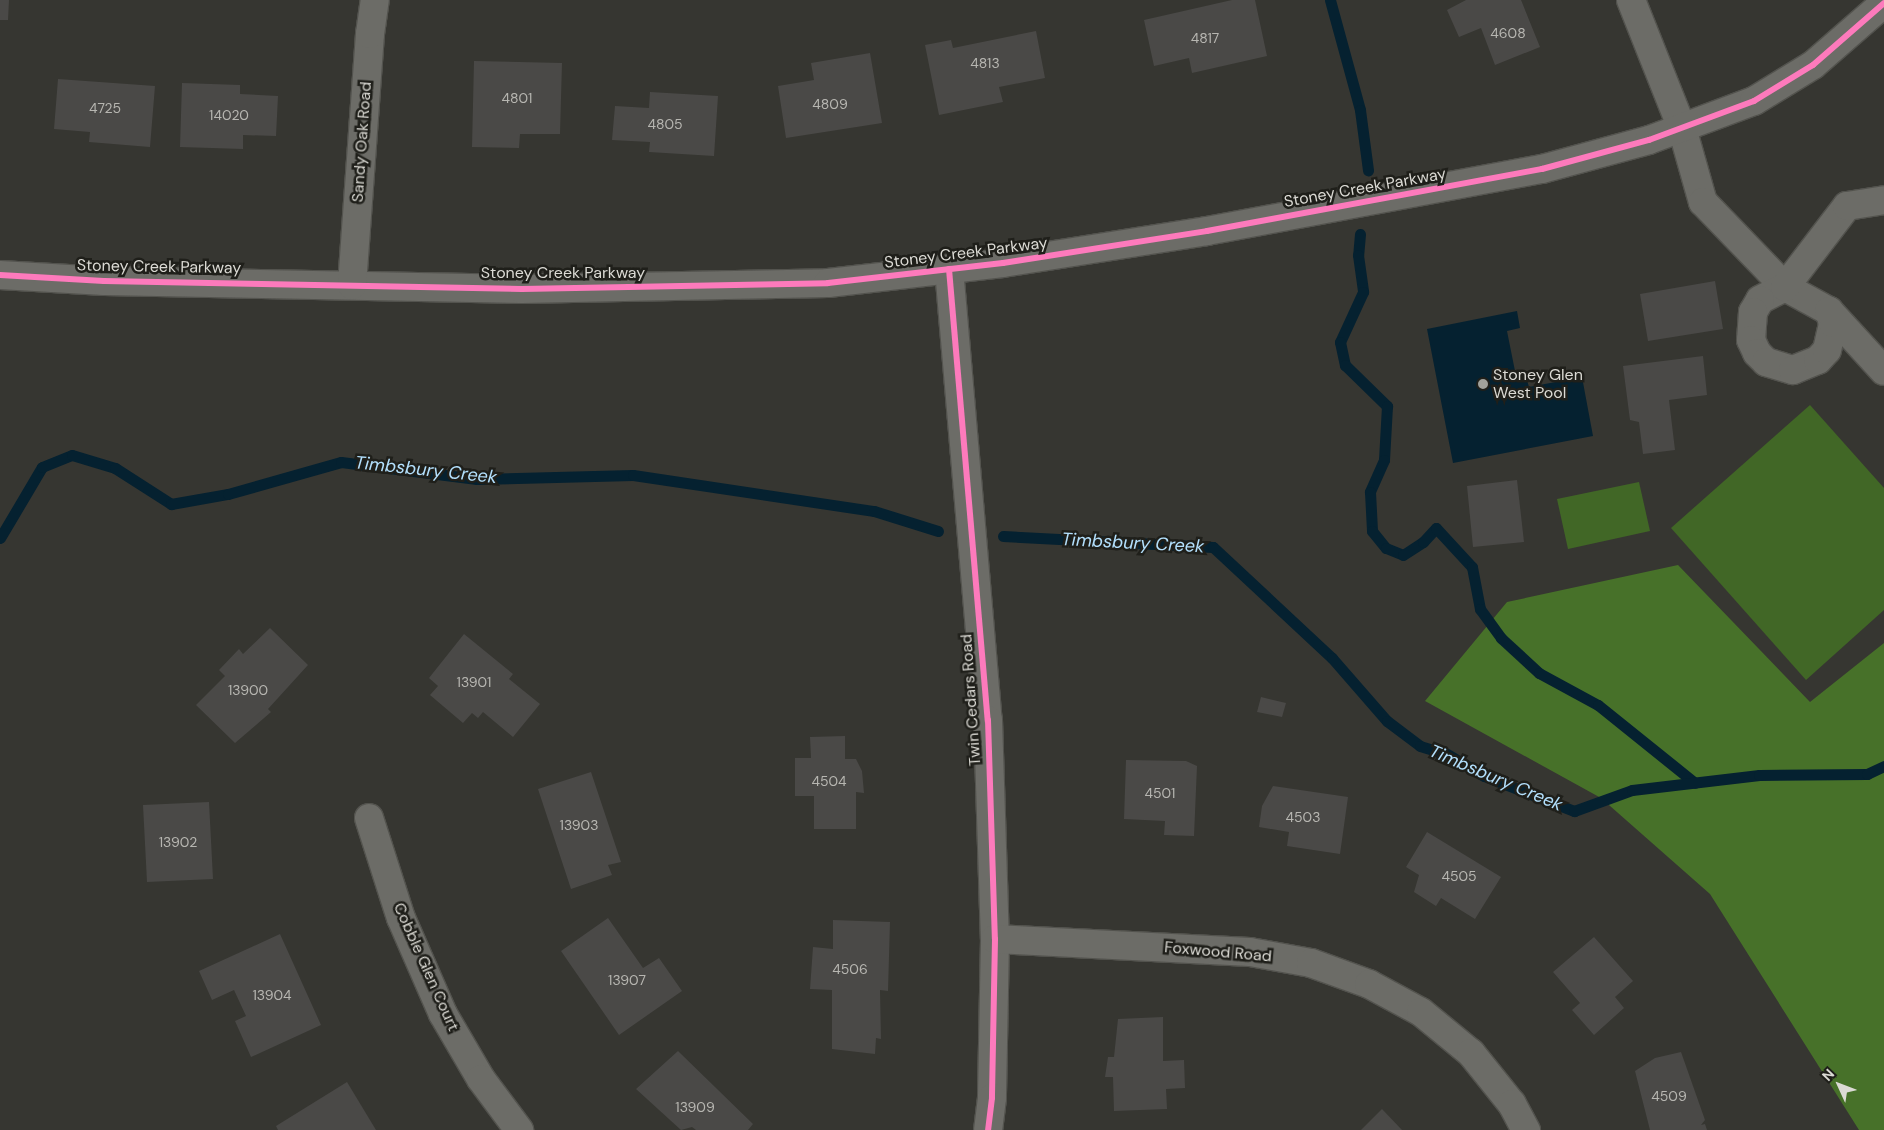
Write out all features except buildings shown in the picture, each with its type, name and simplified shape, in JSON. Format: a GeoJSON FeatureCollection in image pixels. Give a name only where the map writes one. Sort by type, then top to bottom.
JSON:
{"type":"FeatureCollection","features":[{"type":"Feature","properties":{"kind":"street","name":"Sandy Oak Road"},"geometry":{"type":"LineString","coordinates":[[352,285],[370,34],[375,0]]}},
{"type":"Feature","properties":{"kind":"street"},"geometry":{"type":"LineString","coordinates":[[1631,0],[1682,128],[1703,202],[1785,287],[1829,311],[1884,370]]}},
{"type":"Feature","properties":{"kind":"street","name":"Stoney Creek Parkway"},"geometry":{"type":"LineString","coordinates":[[0,275],[104,281],[522,289],[828,283],[949,269],[1207,231],[1542,169],[1682,128],[1754,101],[1812,65],[1884,3]]}},
{"type":"Feature","properties":{"kind":"street"},"geometry":{"type":"LineString","coordinates":[[1829,311],[1832,337],[1818,360],[1793,370],[1766,362],[1756,353],[1751,340],[1752,312],[1760,300],[1785,287],[1847,206],[1884,200]]}},
{"type":"Feature","properties":{"kind":"street","name":"Twin Cedars Road"},"geometry":{"type":"LineString","coordinates":[[949,269],[988,720],[995,939],[992,1098],[988,1130]]}},
{"type":"Feature","properties":{"kind":"street","name":"Cobble Glen Court"},"geometry":{"type":"LineString","coordinates":[[369,818],[401,918],[443,1014],[481,1079],[519,1130]]}},
{"type":"Feature","properties":{"kind":"street","name":"Foxwood Road"},"geometry":{"type":"LineString","coordinates":[[995,939],[1250,952],[1311,963],[1369,984],[1421,1012],[1471,1054],[1512,1104],[1526,1130]]}},
{"type":"Feature","properties":{"kind":"green space"},"geometry":{"type":"Polygon","coordinates":[[[1810,405],[1884,488],[1884,610],[1806,680],[1671,528],[1810,405]]]}},
{"type":"Feature","properties":{"kind":"green space"},"geometry":{"type":"Polygon","coordinates":[[[1639,482],[1650,531],[1568,549],[1557,499],[1639,482]]]}},
{"type":"Feature","properties":{"kind":"green space"},"geometry":{"type":"Polygon","coordinates":[[[1678,565],[1810,702],[1884,643],[1884,1130],[1859,1130],[1710,894],[1601,798],[1425,701],[1507,602],[1678,565]]]}},
{"type":"Feature","properties":{"kind":"water","name":"Stoney Glen West Pool"},"geometry":{"type":"Polygon","coordinates":[[[1517,311],[1520,328],[1507,331],[1517,381],[1527,380],[1529,387],[1582,377],[1593,436],[1453,463],[1427,329],[1517,311]]]}},
{"type":"Feature","properties":{"kind":"waterway"},"geometry":{"type":"LineString","coordinates":[[1330,0],[1360,110],[1368,170]]}},
{"type":"Feature","properties":{"kind":"waterway"},"geometry":{"type":"LineString","coordinates":[[1360,234],[1358,255],[1363,292],[1340,342],[1345,365],[1387,406],[1384,460],[1370,492],[1372,531],[1386,548],[1403,555],[1423,542],[1436,528],[1472,567],[1480,609],[1501,638],[1539,673],[1598,705],[1695,783]]}},
{"type":"Feature","properties":{"kind":"waterway","name":"Timbsbury Creek"},"geometry":{"type":"LineString","coordinates":[[0,538],[42,467],[72,455],[115,468],[171,504],[228,494],[341,462],[477,479],[633,475],[874,511],[938,531]]}},
{"type":"Feature","properties":{"kind":"waterway","name":"Timbsbury Creek"},"geometry":{"type":"LineString","coordinates":[[1003,536],[1213,547],[1332,658],[1387,721],[1420,746],[1447,754],[1484,776],[1574,811],[1632,790],[1759,775],[1867,774],[1884,766]]}},
{"type":"Feature","properties":{"kind":"cycle path"},"geometry":{"type":"LineString","coordinates":[[0,275],[104,281],[522,289],[828,283],[1003,263],[1207,231],[1542,169],[1649,140],[1754,101],[1813,65],[1884,3]]}},
{"type":"Feature","properties":{"kind":"cycle path"},"geometry":{"type":"LineString","coordinates":[[949,269],[988,720],[995,939],[992,1098],[988,1130]]}},
{"type":"Feature","properties":{"kind":"place","name":"Stoney Glen West Pool"},"geometry":{"type":"Point","coordinates":[1483,384]}}]}
